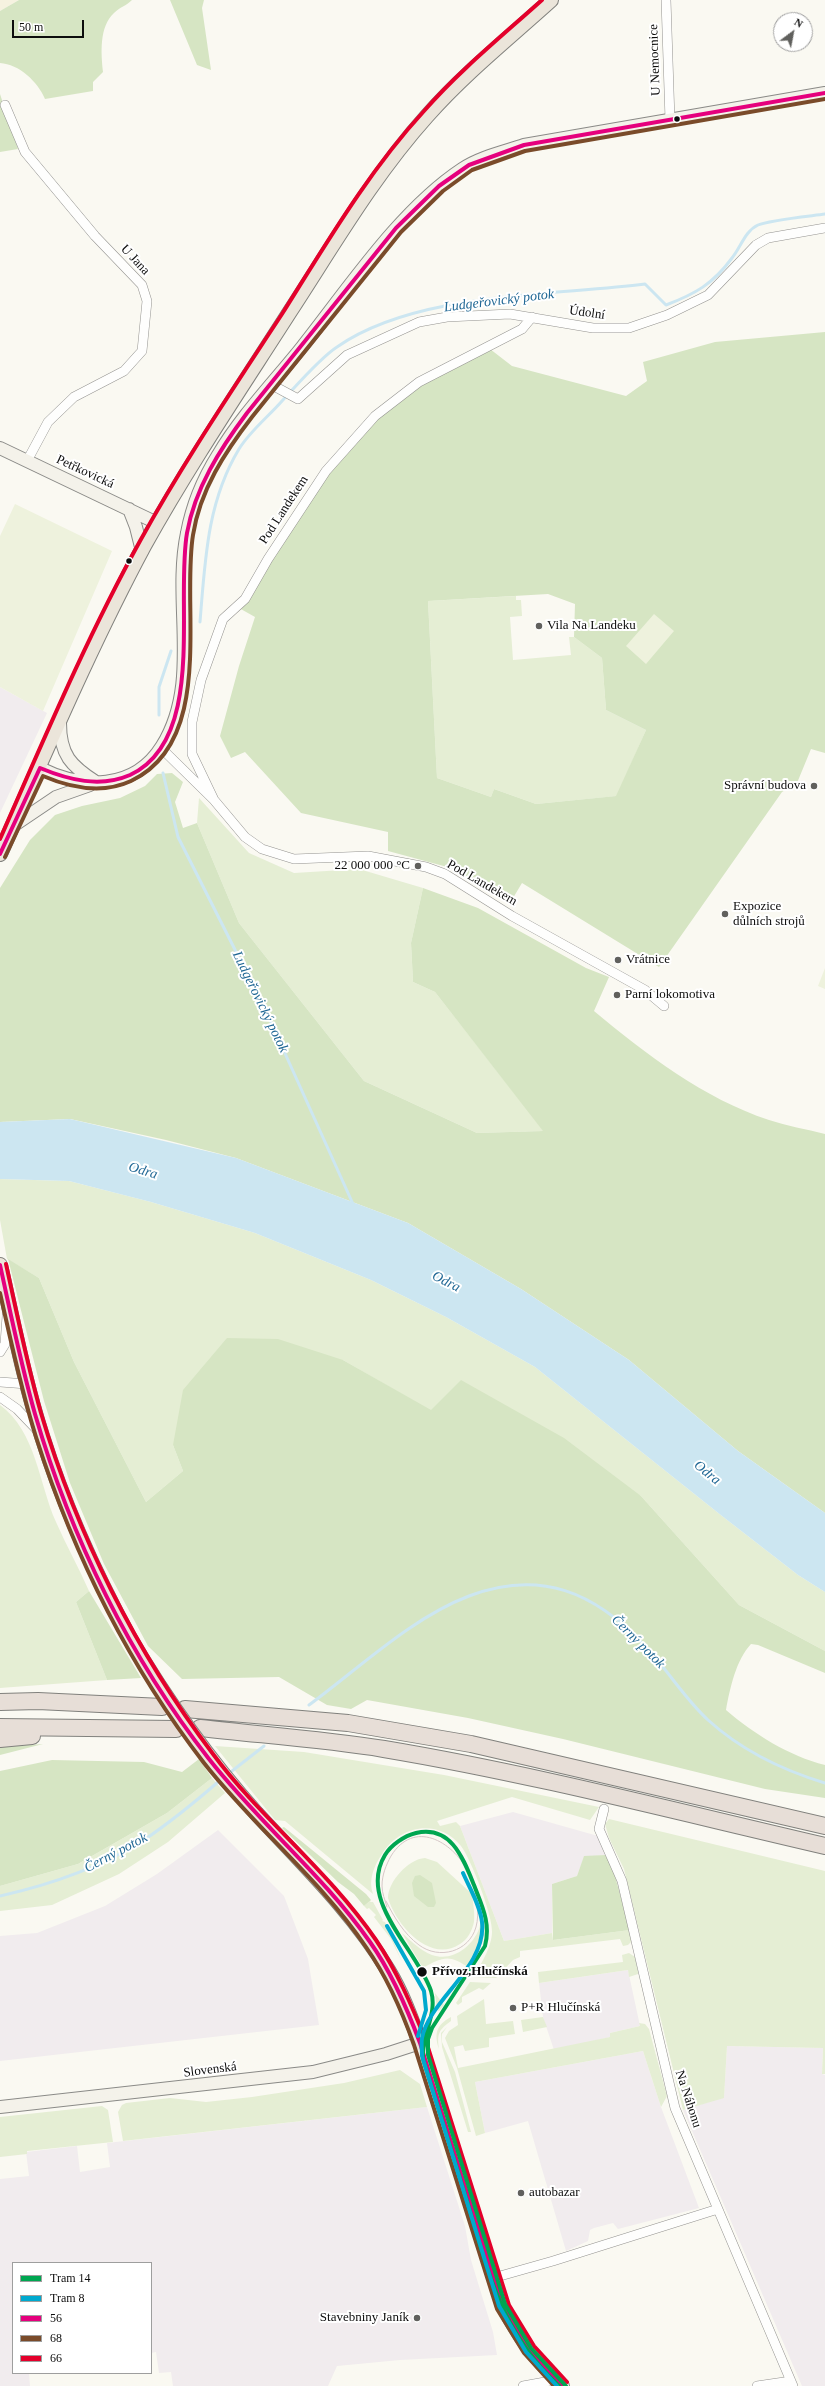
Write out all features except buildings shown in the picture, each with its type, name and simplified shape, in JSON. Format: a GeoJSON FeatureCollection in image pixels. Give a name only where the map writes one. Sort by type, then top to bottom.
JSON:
{"type":"FeatureCollection","features":[{"type":"Feature","properties":{"kind":"highway"},"geometry":{"type":"LineString","coordinates":[[0,1702],[162,1707]]}},
{"type":"Feature","properties":{"kind":"highway"},"geometry":{"type":"LineString","coordinates":[[0,1710],[98,1706]]}},
{"type":"Feature","properties":{"kind":"highway"},"geometry":{"type":"LineString","coordinates":[[185,1709],[249,1713],[348,1723],[471,1744],[825,1826]]}},
{"type":"Feature","properties":{"kind":"highway"},"geometry":{"type":"LineString","coordinates":[[0,1727],[170,1728],[112,1734],[49,1734],[0,1739]]}},
{"type":"Feature","properties":{"kind":"highway"},"geometry":{"type":"LineString","coordinates":[[200,1728],[322,1740],[449,1761],[588,1788],[825,1846]]}},
{"type":"Feature","properties":{"kind":"main road"},"geometry":{"type":"LineString","coordinates":[[0,854],[104,626],[142,551],[157,523],[257,363],[384,170],[426,116],[453,89],[551,0]]}},
{"type":"Feature","properties":{"kind":"main road"},"geometry":{"type":"LineString","coordinates":[[0,1265],[27,1384],[41,1435],[75,1528],[129,1637],[158,1686],[227,1781],[338,1903],[369,1941],[398,1989],[420,2043]]}},
{"type":"Feature","properties":{"kind":"street","name":"U Nemocnice"},"geometry":{"type":"LineString","coordinates":[[666,0],[670,120]]}},
{"type":"Feature","properties":{"kind":"street"},"geometry":{"type":"LineString","coordinates":[[13,826],[56,796],[66,792],[113,782],[133,774],[146,764],[161,748],[173,724],[181,695],[184,647],[183,565],[186,534],[193,509],[206,477],[218,454],[272,384],[409,216],[441,185],[463,168],[483,158],[524,145],[825,93]]}},
{"type":"Feature","properties":{"kind":"street","name":"U Jana"},"geometry":{"type":"LineString","coordinates":[[5,105],[25,152],[96,236],[142,285],[147,301],[142,351],[124,371],[74,397],[48,422],[27,461]]}},
{"type":"Feature","properties":{"kind":"street","name":"Údolní"},"geometry":{"type":"LineString","coordinates":[[272,384],[298,399],[347,354],[419,322],[443,317],[510,314],[605,329],[629,328],[648,323],[708,295],[762,241],[782,234],[825,228]]}},
{"type":"Feature","properties":{"kind":"street","name":"Pod Landekem"},"geometry":{"type":"LineString","coordinates":[[214,800],[192,754],[192,722],[201,680],[223,619],[245,599],[268,559],[326,471],[375,416],[419,382],[522,329],[532,317]]}},
{"type":"Feature","properties":{"kind":"street","name":"Petřkovická"},"geometry":{"type":"LineString","coordinates":[[0,448],[157,523]]}},
{"type":"Feature","properties":{"kind":"street"},"geometry":{"type":"LineString","coordinates":[[129,509],[136,527],[142,551]]}},
{"type":"Feature","properties":{"kind":"street"},"geometry":{"type":"LineString","coordinates":[[60,723],[61,743],[66,756],[80,771],[99,784]]}},
{"type":"Feature","properties":{"kind":"street","name":"Pod Landekem"},"geometry":{"type":"LineString","coordinates":[[161,748],[214,800],[245,837],[262,849],[294,858],[368,856],[426,867],[445,874],[512,916],[644,990],[664,1006]]}},
{"type":"Feature","properties":{"kind":"street"},"geometry":{"type":"LineString","coordinates":[[40,768],[68,780],[99,784]]}},
{"type":"Feature","properties":{"kind":"street"},"geometry":{"type":"LineString","coordinates":[[0,1352],[5,1344],[8,1302]]}},
{"type":"Feature","properties":{"kind":"street"},"geometry":{"type":"LineString","coordinates":[[0,1382],[27,1384]]}},
{"type":"Feature","properties":{"kind":"street"},"geometry":{"type":"LineString","coordinates":[[0,1397],[17,1409],[41,1435]]}},
{"type":"Feature","properties":{"kind":"street","name":"Na Náhonu"},"geometry":{"type":"LineString","coordinates":[[604,1809],[599,1829],[622,1881],[670,2093],[792,2384]]}},
{"type":"Feature","properties":{"kind":"street"},"geometry":{"type":"LineString","coordinates":[[420,2043],[493,2278],[504,2307],[518,2335],[530,2353],[559,2383]]}},
{"type":"Feature","properties":{"kind":"street","name":"Slovenská"},"geometry":{"type":"LineString","coordinates":[[0,2107],[313,2072],[386,2054],[420,2043]]}},
{"type":"Feature","properties":{"kind":"street"},"geometry":{"type":"LineString","coordinates":[[493,2278],[553,2261],[718,2209]]}},
{"type":"Feature","properties":{"kind":"street"},"geometry":{"type":"LineString","coordinates":[[523,2386],[559,2383]]}},
{"type":"Feature","properties":{"kind":"street"},"geometry":{"type":"LineString","coordinates":[[757,2386],[792,2384]]}},
{"type":"Feature","properties":{"kind":"shaded area"},"geometry":{"type":"Polygon","coordinates":[[[0,0],[19,0],[0,11],[0,0]]]}},
{"type":"Feature","properties":{"kind":"shaded area"},"geometry":{"type":"Polygon","coordinates":[[[0,687],[47,713],[0,813],[0,687]]]}},
{"type":"Feature","properties":{"kind":"shaded area"},"geometry":{"type":"Polygon","coordinates":[[[513,1812],[598,1836],[605,1855],[584,1857],[577,1876],[552,1884],[552,1933],[504,1941],[460,1826],[513,1812]]]}},
{"type":"Feature","properties":{"kind":"shaded area"},"geometry":{"type":"Polygon","coordinates":[[[218,1830],[284,1896],[308,1959],[319,2025],[0,2061],[0,1936],[37,1933],[105,1906],[157,1874],[218,1830]]]}},
{"type":"Feature","properties":{"kind":"shaded area"},"geometry":{"type":"Polygon","coordinates":[[[628,1970],[640,2026],[610,2033],[611,2037],[554,2050],[543,2017],[539,1983],[628,1970]]]}},
{"type":"Feature","properties":{"kind":"shaded area"},"geometry":{"type":"Polygon","coordinates":[[[727,2046],[823,2048],[822,2074],[825,2075],[825,2386],[802,2386],[683,2110],[724,2097],[727,2046]]]}},
{"type":"Feature","properties":{"kind":"shaded area"},"geometry":{"type":"Polygon","coordinates":[[[643,2051],[661,2107],[699,2208],[618,2229],[613,2223],[594,2228],[590,2230],[588,2241],[566,2251],[528,2121],[485,2133],[475,2082],[643,2051]]]}},
{"type":"Feature","properties":{"kind":"shaded area"},"geometry":{"type":"Polygon","coordinates":[[[427,2107],[465,2226],[471,2260],[493,2332],[497,2355],[400,2360],[337,2366],[328,2386],[173,2386],[171,2372],[159,2373],[156,2352],[152,2353],[152,2262],[12,2262],[12,2374],[29,2374],[30,2386],[0,2386],[0,2179],[29,2176],[26,2152],[77,2146],[80,2172],[110,2167],[107,2143],[427,2107]]]}},
{"type":"Feature","properties":{"kind":"green space"},"geometry":{"type":"Polygon","coordinates":[[[19,0],[132,0],[128,4],[118,9],[106,25],[102,41],[103,72],[93,82],[93,91],[45,99],[38,86],[21,70],[7,64],[0,63],[0,11],[19,0]]]}},
{"type":"Feature","properties":{"kind":"green space"},"geometry":{"type":"Polygon","coordinates":[[[170,0],[204,0],[202,8],[211,70],[197,65],[170,0]]]}},
{"type":"Feature","properties":{"kind":"green space"},"geometry":{"type":"Polygon","coordinates":[[[0,94],[18,149],[0,152],[0,94]]]}},
{"type":"Feature","properties":{"kind":"green space"},"geometry":{"type":"Polygon","coordinates":[[[825,332],[825,753],[811,749],[797,783],[782,792],[659,967],[522,883],[510,903],[451,868],[388,851],[388,832],[301,813],[245,752],[231,758],[220,736],[239,666],[255,617],[239,608],[303,508],[321,483],[358,438],[391,406],[432,379],[490,349],[512,366],[626,396],[647,381],[643,362],[715,342],[825,332]],[[548,594],[428,601],[437,778],[491,797],[494,789],[536,804],[616,796],[646,730],[606,710],[602,658],[574,637],[575,604],[548,594]]]}},
{"type":"Feature","properties":{"kind":"green space"},"geometry":{"type":"Polygon","coordinates":[[[15,504],[112,551],[43,711],[0,687],[0,536],[15,504]]]}},
{"type":"Feature","properties":{"kind":"green space"},"geometry":{"type":"Polygon","coordinates":[[[516,596],[516,600],[521,600],[522,616],[510,617],[513,660],[571,655],[569,637],[574,637],[602,658],[606,710],[646,730],[617,796],[536,804],[494,789],[491,797],[437,778],[428,601],[516,596]]]}},
{"type":"Feature","properties":{"kind":"green space"},"geometry":{"type":"Polygon","coordinates":[[[654,614],[674,631],[646,664],[626,646],[654,614]]]}},
{"type":"Feature","properties":{"kind":"green space"},"geometry":{"type":"Polygon","coordinates":[[[172,773],[183,782],[175,802],[183,828],[197,823],[239,923],[364,1081],[477,1133],[543,1131],[435,992],[413,982],[411,943],[423,888],[478,908],[586,968],[609,977],[594,1011],[634,1044],[677,1074],[721,1100],[745,1111],[769,1120],[825,1134],[825,1513],[738,1451],[629,1360],[521,1289],[408,1223],[236,1158],[166,1140],[70,1119],[0,1122],[0,888],[30,840],[55,815],[82,806],[120,798],[145,786],[157,774],[172,773]]]}},
{"type":"Feature","properties":{"kind":"green space"},"geometry":{"type":"Polygon","coordinates":[[[199,798],[249,853],[294,873],[359,869],[423,888],[411,943],[413,982],[435,992],[544,1131],[477,1133],[364,1081],[239,923],[197,823],[199,798]]]}},
{"type":"Feature","properties":{"kind":"green space"},"geometry":{"type":"Polygon","coordinates":[[[825,968],[825,989],[818,986],[825,968]]]}},
{"type":"Feature","properties":{"kind":"green space"},"geometry":{"type":"Polygon","coordinates":[[[0,1179],[69,1181],[151,1202],[255,1233],[371,1280],[446,1317],[535,1367],[798,1575],[825,1592],[825,1651],[739,1605],[641,1496],[431,1411],[343,1360],[173,1445],[183,1471],[146,1502],[74,1362],[39,1278],[7,1259],[0,1220],[0,1179]]]}},
{"type":"Feature","properties":{"kind":"green space"},"geometry":{"type":"Polygon","coordinates":[[[8,1259],[39,1278],[74,1362],[146,1502],[183,1471],[173,1445],[183,1390],[227,1338],[278,1339],[343,1360],[431,1410],[461,1380],[564,1438],[641,1496],[739,1605],[825,1651],[825,1673],[758,1645],[751,1644],[741,1658],[732,1684],[726,1710],[760,1736],[772,1743],[798,1756],[825,1765],[825,1798],[765,1789],[563,1739],[468,1718],[367,1700],[351,1709],[327,1705],[279,1677],[182,1679],[148,1646],[104,1564],[70,1483],[44,1401],[8,1259]]]}},
{"type":"Feature","properties":{"kind":"green space"},"geometry":{"type":"Polygon","coordinates":[[[0,1405],[12,1416],[22,1429],[29,1443],[56,1522],[89,1591],[76,1602],[107,1680],[0,1688],[0,1405]]]}},
{"type":"Feature","properties":{"kind":"green space"},"geometry":{"type":"Polygon","coordinates":[[[89,1591],[141,1678],[107,1680],[76,1602],[89,1591]]]}},
{"type":"Feature","properties":{"kind":"green space"},"geometry":{"type":"Polygon","coordinates":[[[43,1744],[0,1755],[0,1747],[43,1744]]]}},
{"type":"Feature","properties":{"kind":"green space"},"geometry":{"type":"Polygon","coordinates":[[[215,1746],[304,1752],[444,1775],[599,1807],[590,1820],[512,1797],[437,1821],[440,1826],[456,1822],[460,1826],[504,1941],[552,1933],[553,1940],[630,1930],[632,1941],[628,1945],[623,1946],[620,1939],[520,1951],[520,1957],[513,1960],[496,1978],[473,1977],[488,1950],[492,1932],[491,1924],[481,1888],[470,1863],[461,1846],[452,1837],[441,1831],[420,1829],[409,1831],[399,1837],[390,1844],[374,1868],[371,1884],[373,1894],[285,1821],[275,1820],[215,1746]]]}},
{"type":"Feature","properties":{"kind":"green space"},"geometry":{"type":"Polygon","coordinates":[[[199,1759],[212,1778],[167,1813],[78,1864],[0,1886],[0,1771],[52,1760],[144,1762],[182,1772],[199,1759]]]}},
{"type":"Feature","properties":{"kind":"green space"},"geometry":{"type":"Polygon","coordinates":[[[212,1778],[225,1793],[168,1842],[119,1874],[52,1905],[0,1911],[0,1886],[78,1864],[167,1813],[212,1778]]]}},
{"type":"Feature","properties":{"kind":"green space"},"geometry":{"type":"Polygon","coordinates":[[[609,1819],[825,1871],[825,2074],[822,2074],[823,2048],[727,2046],[724,2098],[683,2110],[624,1869],[609,1838],[605,1824],[609,1819]]]}},
{"type":"Feature","properties":{"kind":"green space"},"geometry":{"type":"Polygon","coordinates":[[[284,1827],[366,1894],[371,1900],[364,1906],[354,1894],[338,1882],[282,1828],[284,1827]]]}},
{"type":"Feature","properties":{"kind":"green space"},"geometry":{"type":"Polygon","coordinates":[[[605,1855],[613,1869],[630,1930],[553,1940],[552,1884],[577,1876],[584,1856],[605,1855]]]}},
{"type":"Feature","properties":{"kind":"green space"},"geometry":{"type":"Polygon","coordinates":[[[425,1858],[437,1862],[472,1894],[474,1922],[471,1932],[463,1942],[449,1949],[437,1949],[416,1939],[406,1930],[398,1919],[388,1898],[391,1885],[400,1872],[412,1862],[425,1858]]]}},
{"type":"Feature","properties":{"kind":"green space"},"geometry":{"type":"Polygon","coordinates":[[[420,1875],[432,1883],[436,1903],[434,1907],[428,1907],[414,1896],[412,1883],[415,1876],[420,1875]]]}},
{"type":"Feature","properties":{"kind":"green space"},"geometry":{"type":"Polygon","coordinates":[[[371,1900],[370,1902],[373,1902],[383,1920],[382,1921],[385,1922],[402,1962],[391,1939],[374,1917],[376,1915],[369,1908],[367,1909],[364,1906],[371,1900]]]}},
{"type":"Feature","properties":{"kind":"green space"},"geometry":{"type":"Polygon","coordinates":[[[481,1911],[485,1926],[483,1941],[469,1968],[451,1959],[441,1959],[423,1968],[402,1933],[420,1948],[432,1955],[439,1957],[454,1955],[472,1942],[476,1936],[480,1927],[481,1911]]]}},
{"type":"Feature","properties":{"kind":"green space"},"geometry":{"type":"Polygon","coordinates":[[[629,1953],[635,1957],[638,1974],[629,1977],[628,1970],[539,1983],[538,1972],[623,1962],[622,1955],[629,1953]]]}},
{"type":"Feature","properties":{"kind":"green space"},"geometry":{"type":"Polygon","coordinates":[[[470,1982],[491,1983],[483,1990],[479,1988],[462,1997],[462,2002],[458,2005],[456,2003],[470,1982]]]}},
{"type":"Feature","properties":{"kind":"green space"},"geometry":{"type":"Polygon","coordinates":[[[435,1993],[444,2005],[439,2011],[437,2010],[435,1993]]]}},
{"type":"Feature","properties":{"kind":"green space"},"geometry":{"type":"Polygon","coordinates":[[[484,1999],[486,2024],[513,2021],[515,2034],[489,2038],[489,2047],[465,2051],[463,2045],[454,2047],[458,2068],[610,2037],[610,2033],[640,2026],[639,2023],[645,2024],[649,2029],[667,2096],[661,2107],[643,2051],[475,2082],[485,2133],[476,2136],[457,2068],[445,2038],[449,2031],[458,2025],[457,2016],[484,1999]]]}},
{"type":"Feature","properties":{"kind":"green space"},"geometry":{"type":"Polygon","coordinates":[[[451,2017],[451,2021],[443,2027],[439,2033],[439,2049],[437,2034],[439,2027],[451,2017]]]}},
{"type":"Feature","properties":{"kind":"green space"},"geometry":{"type":"Polygon","coordinates":[[[543,2017],[547,2027],[523,2032],[521,2020],[543,2017]]]}},
{"type":"Feature","properties":{"kind":"green space"},"geometry":{"type":"Polygon","coordinates":[[[447,2027],[442,2034],[442,2042],[455,2072],[471,2132],[468,2132],[442,2047],[441,2033],[447,2027]]]}},
{"type":"Feature","properties":{"kind":"green space"},"geometry":{"type":"Polygon","coordinates":[[[400,2070],[420,2084],[427,2107],[123,2141],[118,2112],[122,2105],[126,2103],[170,2098],[206,2102],[252,2097],[344,2083],[400,2070]]]}},
{"type":"Feature","properties":{"kind":"green space"},"geometry":{"type":"Polygon","coordinates":[[[102,2106],[108,2110],[113,2142],[27,2151],[27,2154],[0,2157],[0,2117],[102,2106]]]}},
{"type":"Feature","properties":{"kind":"water","name":"Odra"},"geometry":{"type":"Polygon","coordinates":[[[70,1119],[236,1158],[408,1223],[521,1289],[629,1360],[738,1451],[825,1513],[825,1592],[798,1575],[535,1367],[446,1317],[371,1280],[255,1233],[151,1202],[69,1181],[0,1179],[0,1122],[70,1119]]]}},
{"type":"Feature","properties":{"kind":"waterway","name":"Ludgeřovický potok"},"geometry":{"type":"LineString","coordinates":[[200,622],[209,532],[220,490],[228,469],[243,442],[316,365],[337,347],[369,329],[405,316],[445,306],[486,299],[645,284],[666,305],[695,292],[718,275],[735,254],[746,235],[758,225],[780,220],[825,214]]}},
{"type":"Feature","properties":{"kind":"waterway","name":"Ludgeřovický potok"},"geometry":{"type":"LineString","coordinates":[[159,715],[159,687],[171,651]]}},
{"type":"Feature","properties":{"kind":"waterway","name":"Ludgeřovický potok"},"geometry":{"type":"LineString","coordinates":[[163,773],[178,837],[265,1009],[353,1204]]}},
{"type":"Feature","properties":{"kind":"waterway","name":"Černý potok"},"geometry":{"type":"LineString","coordinates":[[309,1705],[386,1645],[426,1617],[447,1606],[469,1596],[495,1588],[519,1585],[543,1586],[565,1591],[586,1599],[626,1627],[653,1655],[699,1711],[734,1741],[763,1758],[793,1772],[825,1783]]}},
{"type":"Feature","properties":{"kind":"waterway","name":"Černý potok"},"geometry":{"type":"LineString","coordinates":[[232,1771],[264,1746]]}},
{"type":"Feature","properties":{"kind":"waterway","name":"Černý potok"},"geometry":{"type":"LineString","coordinates":[[0,1896],[56,1881],[110,1859],[144,1840],[163,1827],[218,1782]]}},
{"type":"Feature","properties":{"kind":"tram line","name":"14"},"geometry":{"type":"LineString","coordinates":[[559,2386],[539,2366],[523,2345],[510,2323],[490,2277],[423,2059],[424,2041],[431,2016],[433,2000],[431,1991],[424,1975],[392,1924],[378,1890],[378,1872],[385,1855],[398,1841],[416,1833],[428,1832],[438,1834],[447,1839],[454,1846],[465,1864],[480,1900],[485,1915],[487,1930],[485,1946],[432,2028],[428,2039],[428,2055],[505,2304],[531,2348],[566,2386]]}},
{"type":"Feature","properties":{"kind":"tram line"},"geometry":{"type":"LineString","coordinates":[[387,1907],[382,1889],[382,1882],[387,1863],[400,1845],[410,1839],[421,1837],[432,1838],[443,1843],[461,1860],[468,1871]]}},
{"type":"Feature","properties":{"kind":"tram line","name":"8"},"geometry":{"type":"LineString","coordinates":[[463,1873],[481,1916],[481,1938],[476,1954],[435,2010],[427,2024],[422,2038],[422,2056],[499,2306],[526,2352],[557,2386]]}},
{"type":"Feature","properties":{"kind":"tram line"},"geometry":{"type":"LineString","coordinates":[[386,1901],[400,1925],[419,1945],[427,1950],[435,1952],[452,1951],[460,1948],[467,1942],[472,1936],[476,1927],[478,1910],[473,1881]]}},
{"type":"Feature","properties":{"kind":"tram line","name":"8"},"geometry":{"type":"LineString","coordinates":[[387,1926],[424,1991],[426,2010],[418,2036]]}},
{"type":"Feature","properties":{"kind":"transit line","name":"66"},"geometry":{"type":"LineString","coordinates":[[0,839],[84,651],[156,512],[348,209],[384,159],[424,111],[467,67],[542,0]]}},
{"type":"Feature","properties":{"kind":"transit line","name":"56"},"geometry":{"type":"LineString","coordinates":[[0,854],[40,768],[73,779],[96,782],[107,781],[130,775],[154,757],[170,732],[179,701],[183,666],[184,562],[187,533],[191,516],[202,485],[218,455],[247,413],[396,228],[439,186],[469,165],[524,145],[825,93]]}},
{"type":"Feature","properties":{"kind":"transit line","name":"68"},"geometry":{"type":"LineString","coordinates":[[5,857],[43,776],[65,784],[87,788],[109,787],[131,781],[158,762],[175,736],[185,705],[191,634],[190,565],[193,535],[201,502],[215,472],[232,444],[252,417],[401,232],[443,191],[472,170],[525,151],[825,99]]}},
{"type":"Feature","properties":{"kind":"transit line","name":"66"},"geometry":{"type":"LineString","coordinates":[[6,1264],[22,1339],[41,1413],[72,1503],[91,1548],[112,1591],[134,1633],[159,1675],[213,1754],[232,1778],[338,1891],[358,1915],[391,1964],[410,2002],[426,2041],[509,2305],[534,2346],[567,2382]]}},
{"type":"Feature","properties":{"kind":"transit line","name":"56"},"geometry":{"type":"LineString","coordinates":[[0,1265],[16,1340],[35,1414],[66,1506],[106,1595],[154,1680],[180,1720],[209,1759],[228,1782],[332,1894],[370,1942],[392,1978],[420,2043],[503,2307],[529,2350],[563,2386]]}},
{"type":"Feature","properties":{"kind":"transit line","name":"68"},"geometry":{"type":"LineString","coordinates":[[0,1293],[21,1383],[36,1437],[67,1523],[106,1607],[151,1687],[204,1763],[223,1786],[308,1876],[348,1922],[381,1970],[399,2007],[414,2045],[497,2309],[524,2353],[554,2386]]}},
{"type":"Feature","properties":{"kind":"place","name":"Vila Na Landeku"},"geometry":{"type":"Point","coordinates":[539,626]}},
{"type":"Feature","properties":{"kind":"place","name":"Správní budova"},"geometry":{"type":"Point","coordinates":[814,786]}},
{"type":"Feature","properties":{"kind":"place","name":"22 000 000 °C"},"geometry":{"type":"Point","coordinates":[418,866]}},
{"type":"Feature","properties":{"kind":"place","name":"Expozice důlních strojů"},"geometry":{"type":"Point","coordinates":[725,914]}},
{"type":"Feature","properties":{"kind":"place","name":"Vrátnice"},"geometry":{"type":"Point","coordinates":[618,960]}},
{"type":"Feature","properties":{"kind":"place","name":"Parní lokomotiva"},"geometry":{"type":"Point","coordinates":[617,995]}},
{"type":"Feature","properties":{"kind":"place","name":"Přívoz,Hlučínská"},"geometry":{"type":"Point","coordinates":[422,1972]}},
{"type":"Feature","properties":{"kind":"place","name":"P+R Hlučínská"},"geometry":{"type":"Point","coordinates":[513,2008]}},
{"type":"Feature","properties":{"kind":"place","name":"autobazar"},"geometry":{"type":"Point","coordinates":[521,2193]}},
{"type":"Feature","properties":{"kind":"place","name":"Stavebniny Janík"},"geometry":{"type":"Point","coordinates":[417,2318]}}]}
